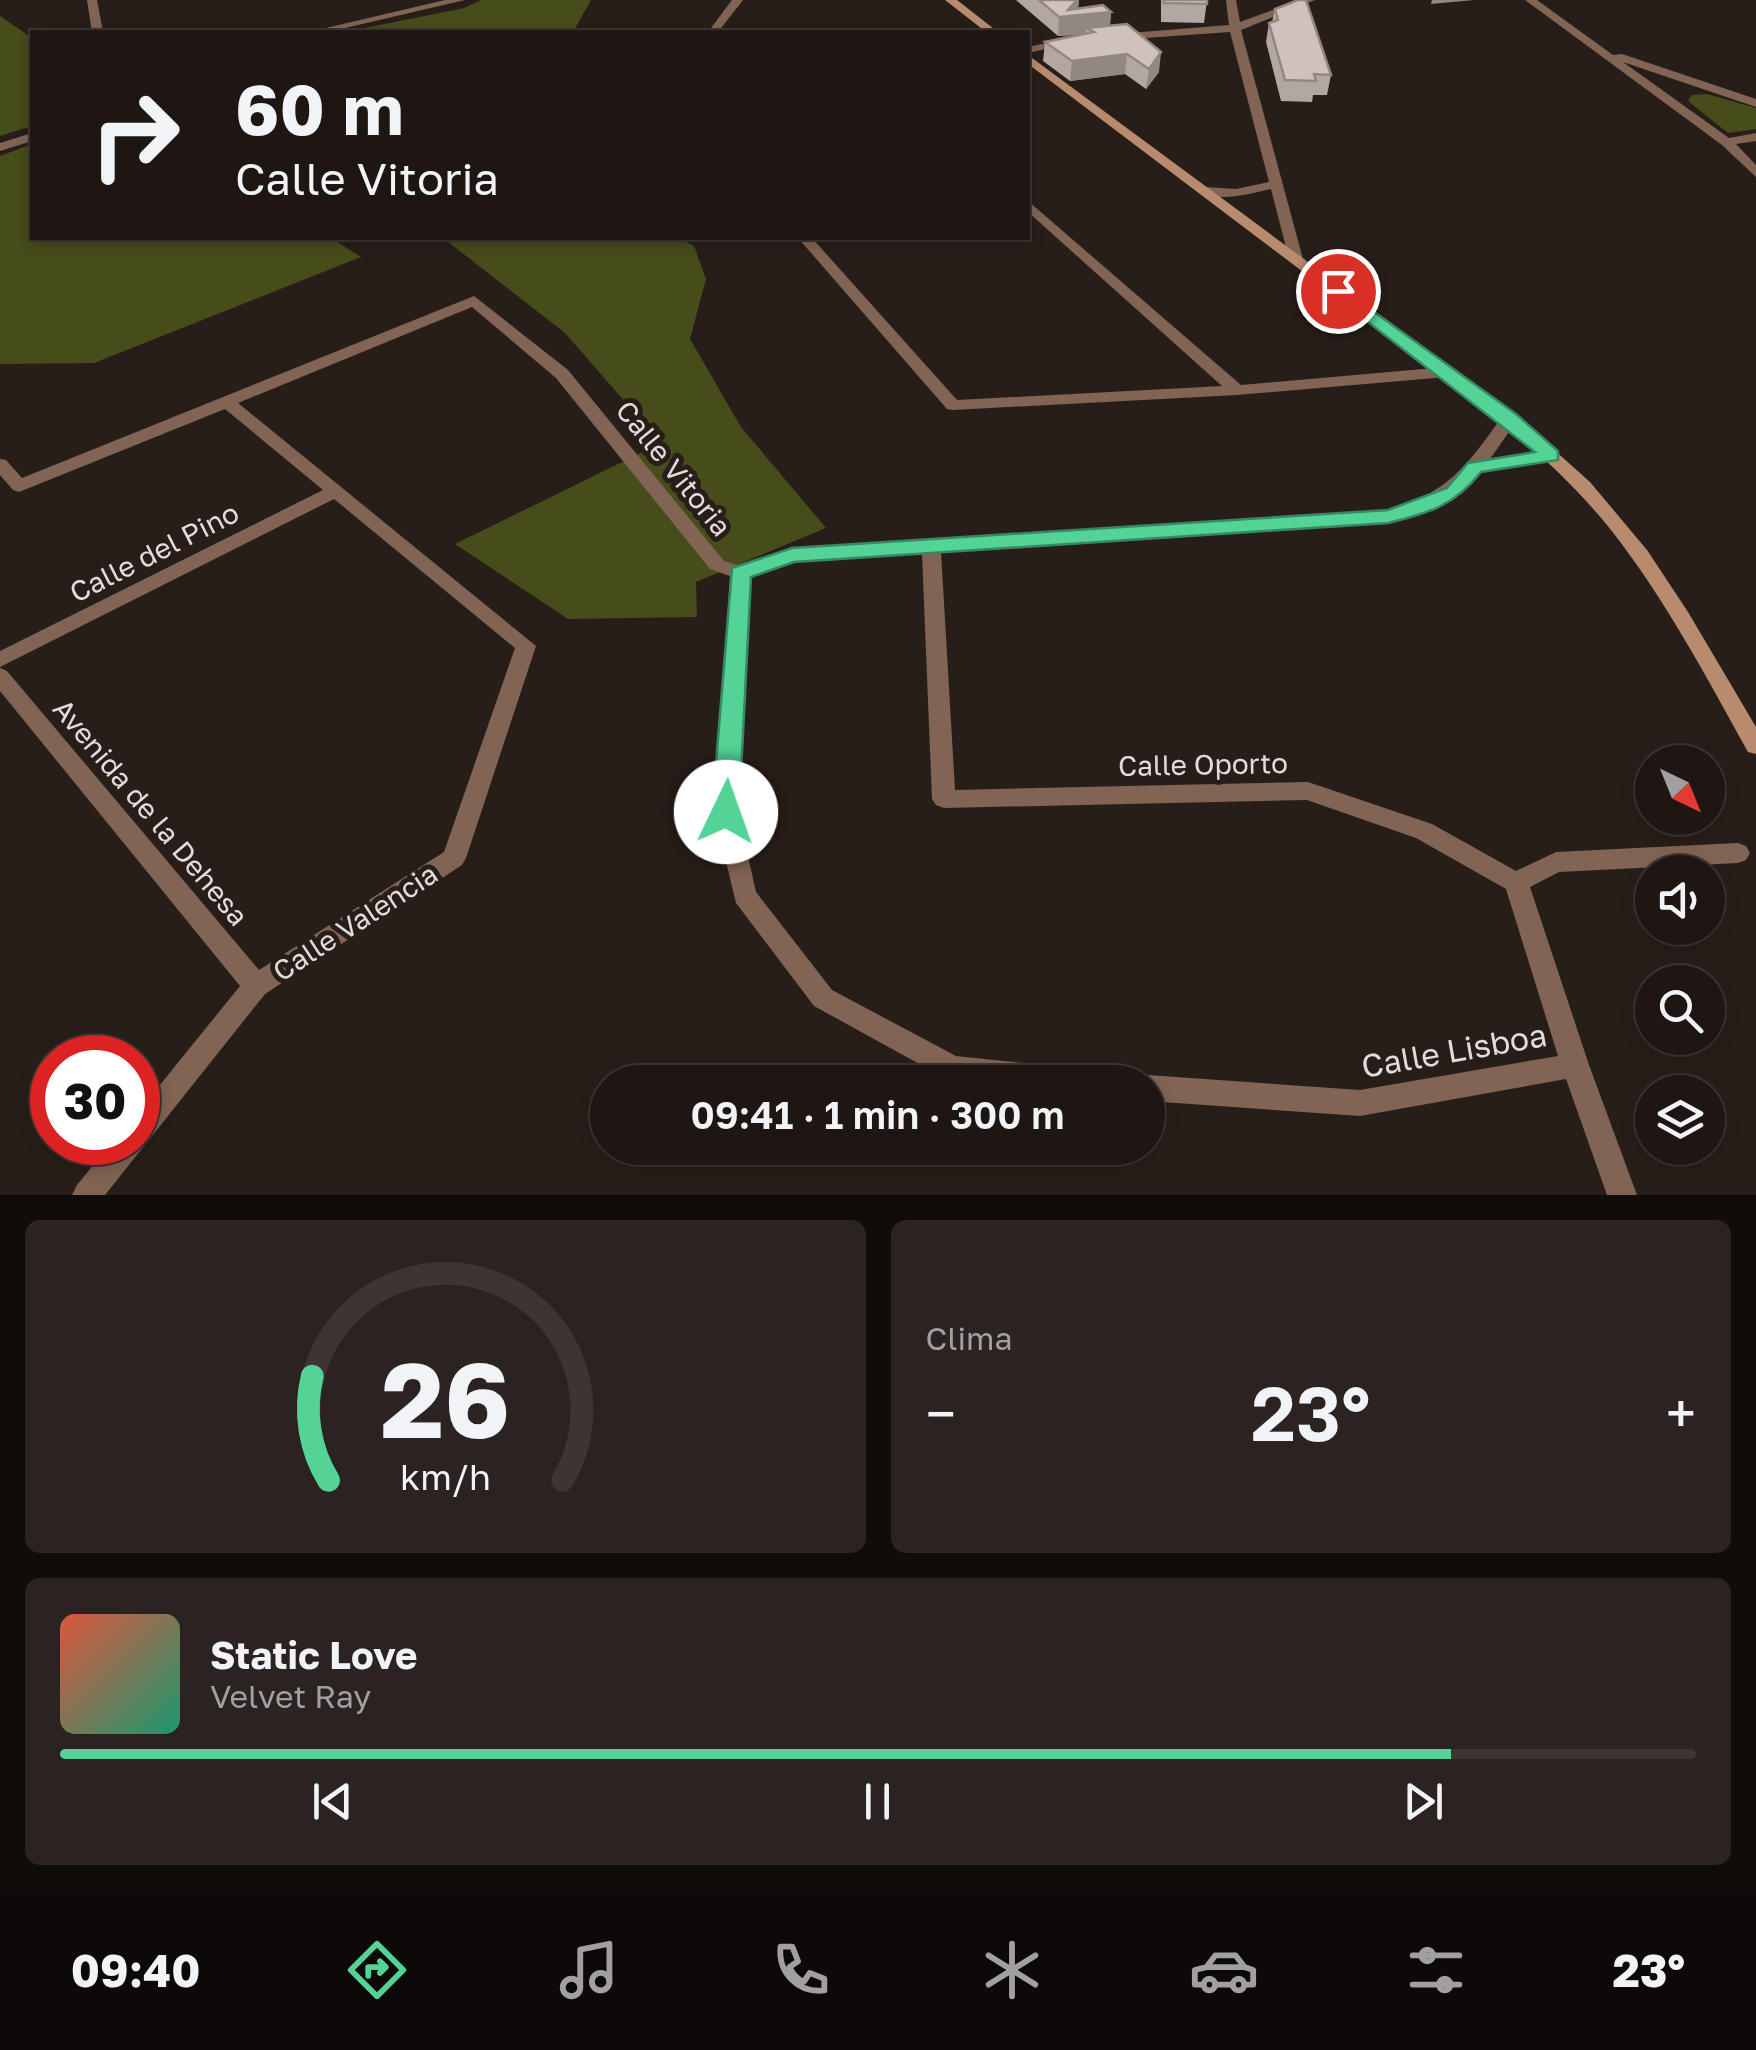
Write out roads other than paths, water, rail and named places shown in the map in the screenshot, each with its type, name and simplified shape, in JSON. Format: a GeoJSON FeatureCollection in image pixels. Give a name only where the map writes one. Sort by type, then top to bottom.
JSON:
{"type":"FeatureCollection","features":[{"type":"Feature","properties":{"kind":"main road"},"geometry":{"type":"LineString","coordinates":[[950,0],[989,30]]}},
{"type":"Feature","properties":{"kind":"main road"},"geometry":{"type":"LineString","coordinates":[[1030,60],[1509,418],[1551,455],[1594,497],[1632,544],[1686,626],[1756,746]]}},
{"type":"Feature","properties":{"kind":"street"},"geometry":{"type":"LineString","coordinates":[[92,0],[98,30]]}},
{"type":"Feature","properties":{"kind":"street"},"geometry":{"type":"LineString","coordinates":[[324,30],[460,0]]}},
{"type":"Feature","properties":{"kind":"street"},"geometry":{"type":"LineString","coordinates":[[716,30],[738,0]]}},
{"type":"Feature","properties":{"kind":"street"},"geometry":{"type":"LineString","coordinates":[[1231,0],[1234,28],[1296,259]]}},
{"type":"Feature","properties":{"kind":"street"},"geometry":{"type":"LineString","coordinates":[[1100,39],[1234,28],[1310,0]]}},
{"type":"Feature","properties":{"kind":"street"},"geometry":{"type":"LineString","coordinates":[[1530,0],[1727,142],[1756,173]]}},
{"type":"Feature","properties":{"kind":"street"},"geometry":{"type":"LineString","coordinates":[[1030,38],[1062,42]]}},
{"type":"Feature","properties":{"kind":"street"},"geometry":{"type":"LineString","coordinates":[[1030,50],[1082,40]]}},
{"type":"Feature","properties":{"kind":"street"},"geometry":{"type":"LineString","coordinates":[[1607,53],[1756,103]]}},
{"type":"Feature","properties":{"kind":"street"},"geometry":{"type":"LineString","coordinates":[[0,147],[30,137]]}},
{"type":"Feature","properties":{"kind":"street"},"geometry":{"type":"LineString","coordinates":[[1727,142],[1756,137]]}},
{"type":"Feature","properties":{"kind":"street"},"geometry":{"type":"LineString","coordinates":[[1204,191],[1236,192],[1276,184]]}},
{"type":"Feature","properties":{"kind":"street"},"geometry":{"type":"LineString","coordinates":[[1030,207],[1236,390]]}},
{"type":"Feature","properties":{"kind":"street"},"geometry":{"type":"LineString","coordinates":[[807,240],[953,405],[1236,390],[1446,372]]}},
{"type":"Feature","properties":{"kind":"street","name":"Calle Vitoria"},"geometry":{"type":"LineString","coordinates":[[0,464],[19,486],[474,300],[562,374],[717,565],[740,573],[792,556],[1388,517],[1418,509],[1454,492],[1509,418]]}},
{"type":"Feature","properties":{"kind":"street","name":"Calle Valencia"},"geometry":{"type":"LineString","coordinates":[[160,1106],[256,986],[454,858],[526,646],[227,402]]}},
{"type":"Feature","properties":{"kind":"street"},"geometry":{"type":"LineString","coordinates":[[1475,467],[1551,455]]}},
{"type":"Feature","properties":{"kind":"street","name":"Calle del Pino"},"geometry":{"type":"LineString","coordinates":[[0,660],[334,492]]}},
{"type":"Feature","properties":{"kind":"street","name":"Calle Oporto"},"geometry":{"type":"LineString","coordinates":[[931,545],[944,799],[1308,792],[1424,830],[1516,883]]}},
{"type":"Feature","properties":{"kind":"street"},"geometry":{"type":"LineString","coordinates":[[740,573],[726,812],[745,896],[823,998],[947,1065]]}},
{"type":"Feature","properties":{"kind":"street","name":"Avenida de la Dehesa"},"geometry":{"type":"LineString","coordinates":[[0,676],[256,986]]}},
{"type":"Feature","properties":{"kind":"street"},"geometry":{"type":"LineString","coordinates":[[1575,1065],[1516,883],[1556,862],[1738,854]]}},
{"type":"Feature","properties":{"kind":"street","name":"Calle Lisboa"},"geometry":{"type":"LineString","coordinates":[[1165,1089],[1360,1104],[1575,1065],[1622,1195]]}},
{"type":"Feature","properties":{"kind":"street"},"geometry":{"type":"LineString","coordinates":[[87,1195],[111,1165]]}}]}
